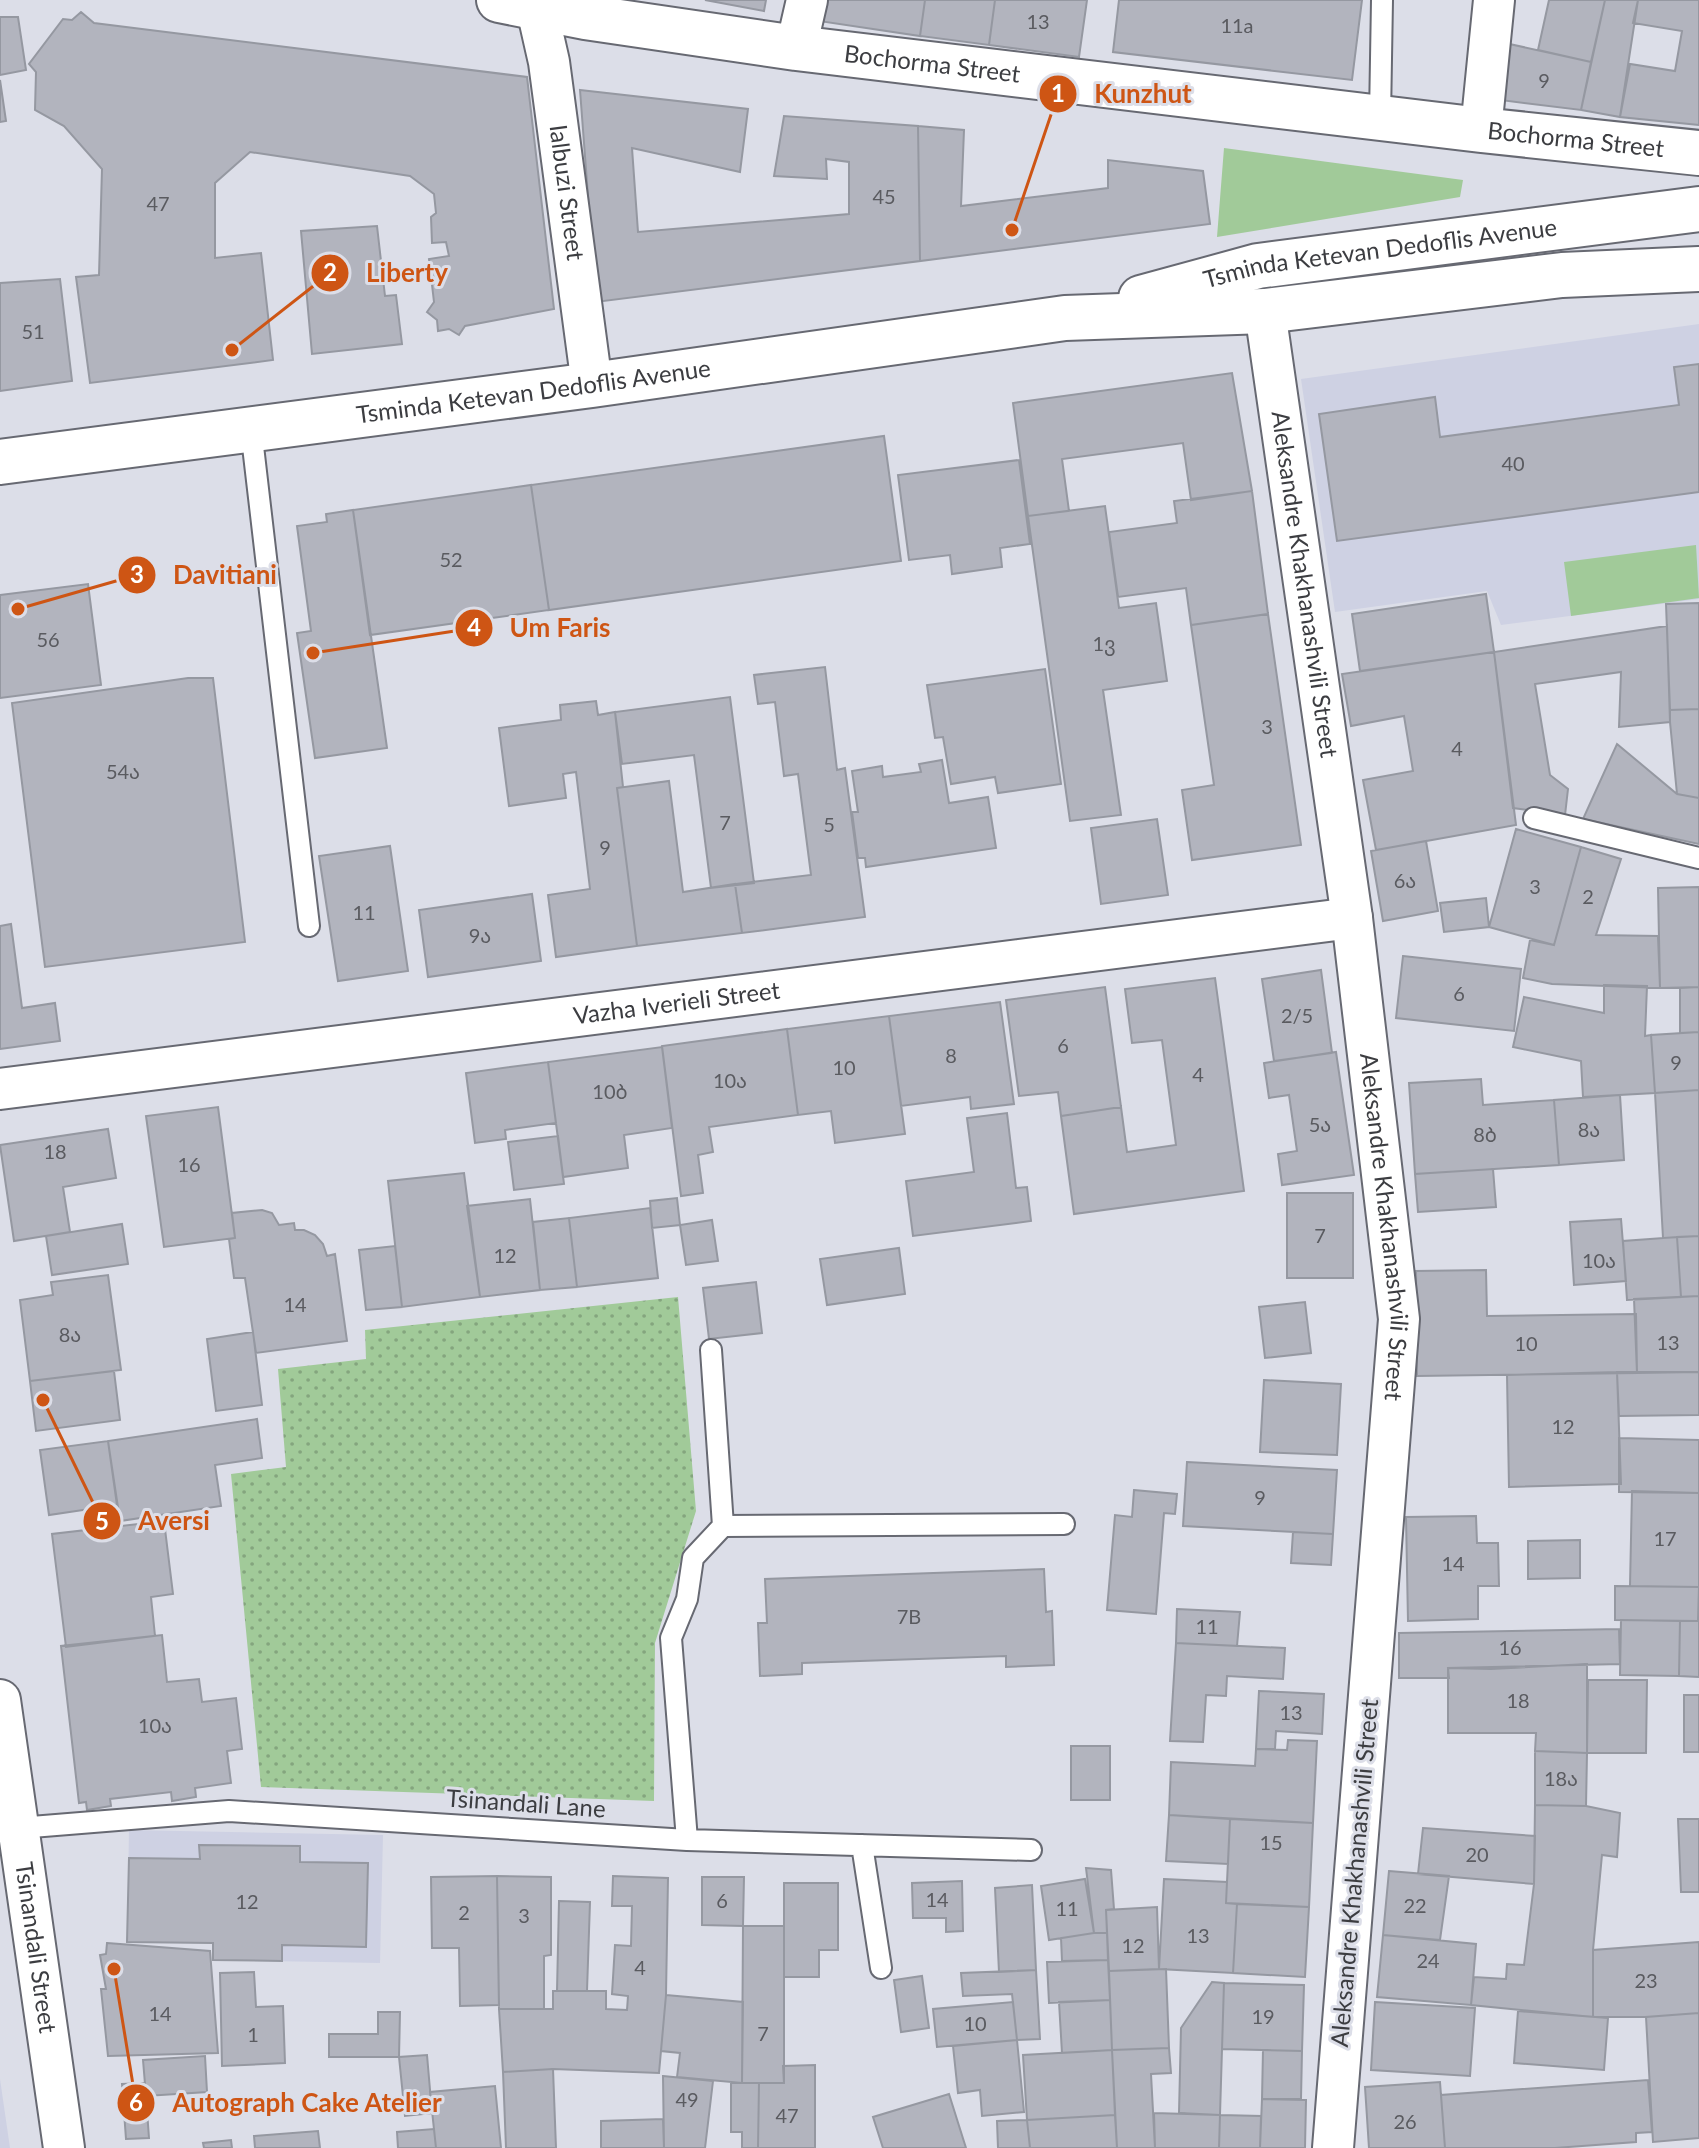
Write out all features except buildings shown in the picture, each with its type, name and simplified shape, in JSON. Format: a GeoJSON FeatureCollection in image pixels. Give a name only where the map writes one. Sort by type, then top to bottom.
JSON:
{"type":"FeatureCollection","features":[{"type":"Feature","properties":{"kind":"main road","name":"Bochorma Street"},"geometry":{"type":"LineString","coordinates":[[524,3],[796,48],[1699,153]]}},
{"type":"Feature","properties":{"kind":"main road","name":"Tsminda Ketevan Dedoflis Avenue"},"geometry":{"type":"LineString","coordinates":[[1065,318],[1258,266],[1699,209]]}},
{"type":"Feature","properties":{"kind":"main road","name":"Tsminda Ketevan Dedoflis Avenue"},"geometry":{"type":"LineString","coordinates":[[0,462],[592,385],[1065,318],[1265,311],[1562,275],[1699,269]]}},
{"type":"Feature","properties":{"kind":"street"},"geometry":{"type":"LineString","coordinates":[[796,48],[807,0]]}},
{"type":"Feature","properties":{"kind":"street"},"geometry":{"type":"LineString","coordinates":[[1481,130],[1494,0]]}},
{"type":"Feature","properties":{"kind":"street","name":"Ialbuzi Street"},"geometry":{"type":"LineString","coordinates":[[524,3],[549,62],[592,385]]}},
{"type":"Feature","properties":{"kind":"street","name":"Aleksandre Khakhanashvili Street"},"geometry":{"type":"LineString","coordinates":[[1265,311],[1352,918],[1399,1319],[1333,2148]]}},
{"type":"Feature","properties":{"kind":"street","name":"Vazha Iverieli Street"},"geometry":{"type":"LineString","coordinates":[[0,1089],[1352,918]]}},
{"type":"Feature","properties":{"kind":"street","name":"Tsinandali Street"},"geometry":{"type":"LineString","coordinates":[[0,1700],[3,1746],[19,1828],[64,2148]]}},
{"type":"Feature","properties":{"kind":"lane"},"geometry":{"type":"LineString","coordinates":[[1380,117],[1382,0]]}},
{"type":"Feature","properties":{"kind":"lane"},"geometry":{"type":"LineString","coordinates":[[251,429],[309,926]]}},
{"type":"Feature","properties":{"kind":"lane"},"geometry":{"type":"LineString","coordinates":[[1534,818],[1699,858]]}},
{"type":"Feature","properties":{"kind":"lane"},"geometry":{"type":"LineString","coordinates":[[711,1350],[723,1526]]}},
{"type":"Feature","properties":{"kind":"lane"},"geometry":{"type":"LineString","coordinates":[[687,1840],[671,1638],[687,1599],[693,1558],[723,1526],[1064,1524]]}},
{"type":"Feature","properties":{"kind":"lane","name":"Tsinandali Lane"},"geometry":{"type":"LineString","coordinates":[[19,1828],[229,1811],[687,1840],[1031,1850]]}},
{"type":"Feature","properties":{"kind":"lane"},"geometry":{"type":"LineString","coordinates":[[862,1845],[881,1968]]}},
{"type":"Feature","properties":{"kind":"shaded area"},"geometry":{"type":"Polygon","coordinates":[[[1699,324],[1699,599],[1501,625],[1487,591],[1335,612],[1301,379],[1699,324]]]}},
{"type":"Feature","properties":{"kind":"shaded area"},"geometry":{"type":"Polygon","coordinates":[[[129,1830],[383,1835],[380,1963],[213,1960],[212,1943],[127,1942],[129,1830]]]}},
{"type":"Feature","properties":{"kind":"shaded area"},"geometry":{"type":"Polygon","coordinates":[[[0,2079],[10,2148],[0,2148],[0,2079]]]}},
{"type":"Feature","properties":{"kind":"green space"},"geometry":{"type":"Polygon","coordinates":[[[1224,148],[1463,180],[1460,197],[1217,237],[1224,148]]]}},
{"type":"Feature","properties":{"kind":"green space"},"geometry":{"type":"Polygon","coordinates":[[[1696,545],[1699,598],[1571,616],[1564,562],[1696,545]]]}},
{"type":"Feature","properties":{"kind":"green space"},"geometry":{"type":"Polygon","coordinates":[[[678,1297],[696,1511],[655,1643],[654,1801],[261,1787],[231,1474],[286,1467],[278,1369],[366,1359],[365,1330],[678,1297]]]}},
{"type":"Feature","properties":{"kind":"place","name":"Kunzhut"},"geometry":{"type":"Point","coordinates":[1012,230]}},
{"type":"Feature","properties":{"kind":"place","name":"Liberty"},"geometry":{"type":"Point","coordinates":[232,350]}},
{"type":"Feature","properties":{"kind":"place","name":"Davitiani"},"geometry":{"type":"Point","coordinates":[18,609]}},
{"type":"Feature","properties":{"kind":"place","name":"Um Faris"},"geometry":{"type":"Point","coordinates":[313,653]}},
{"type":"Feature","properties":{"kind":"place","name":"Aversi"},"geometry":{"type":"Point","coordinates":[43,1400]}},
{"type":"Feature","properties":{"kind":"place","name":"Autograph Cake Atelier"},"geometry":{"type":"Point","coordinates":[114,1969]}}]}
